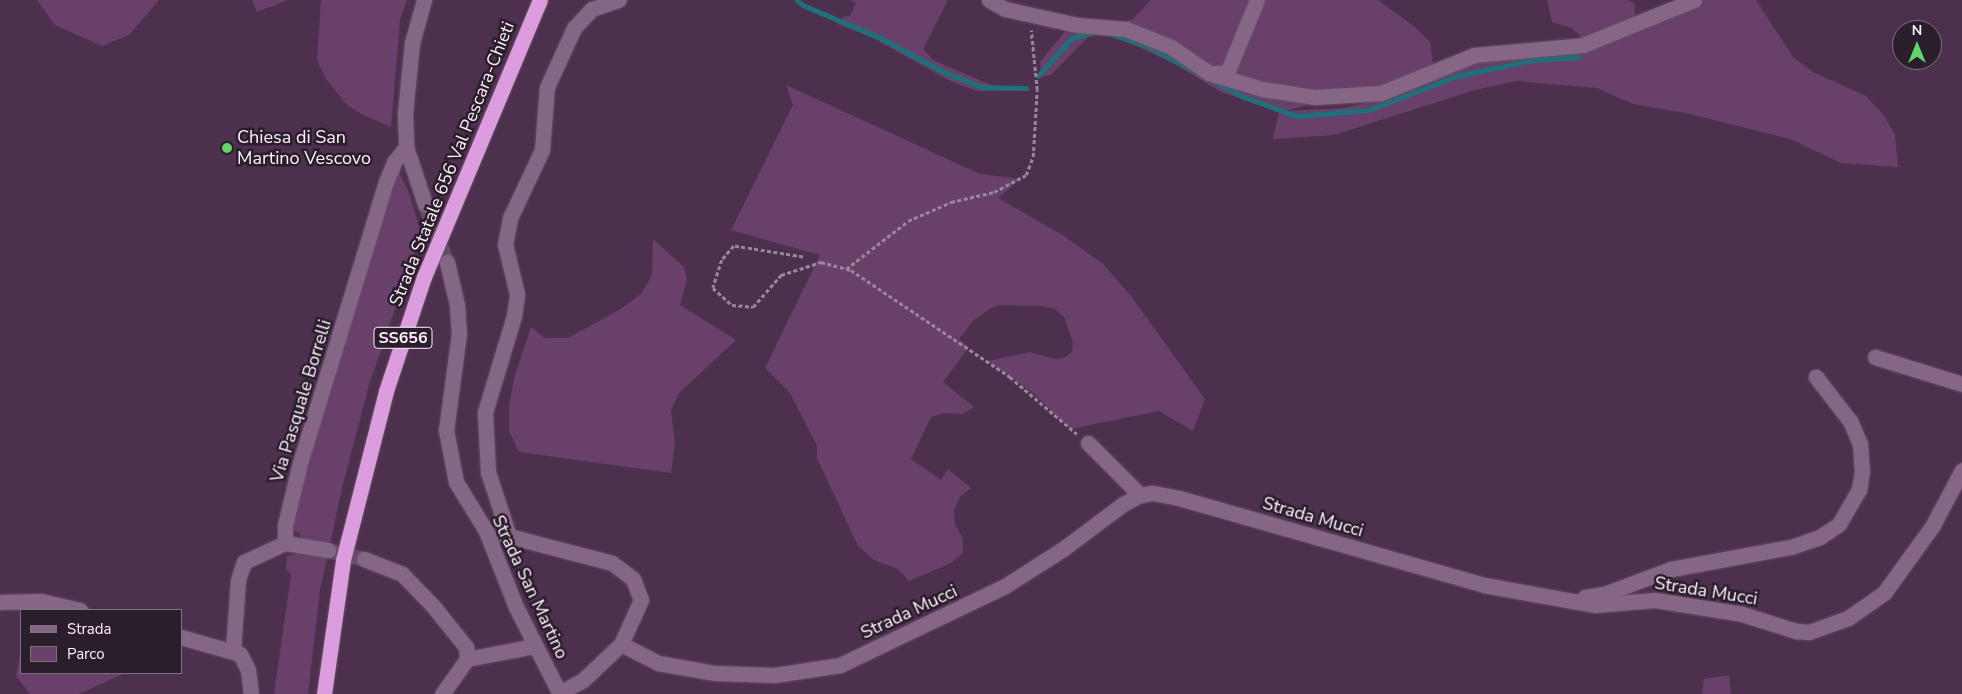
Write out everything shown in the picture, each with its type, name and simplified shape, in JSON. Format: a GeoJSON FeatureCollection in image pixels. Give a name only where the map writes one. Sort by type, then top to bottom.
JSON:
{"type":"FeatureCollection","features":[{"type":"Feature","properties":{"kind":"highway","name":"Strada Statale 656 Val Pescara-Chieti"},"geometry":{"type":"LineString","coordinates":[[324,694],[343,560],[386,391],[424,277],[540,0]]}},
{"type":"Feature","properties":{"kind":"street"},"geometry":{"type":"LineString","coordinates":[[424,0],[407,76],[406,147],[425,204]]}},
{"type":"Feature","properties":{"kind":"street"},"geometry":{"type":"LineString","coordinates":[[509,536],[488,472],[485,412],[514,316],[517,294],[505,244],[510,218],[542,150],[547,87],[574,28],[592,9],[618,0]]}},
{"type":"Feature","properties":{"kind":"street"},"geometry":{"type":"LineString","coordinates":[[989,0],[1005,9],[1029,15],[1077,25],[1126,29],[1171,46],[1210,73],[1262,89],[1315,97],[1381,93],[1474,55],[1583,45],[1694,0]]}},
{"type":"Feature","properties":{"kind":"street"},"geometry":{"type":"LineString","coordinates":[[1210,73],[1227,73],[1256,0]]}},
{"type":"Feature","properties":{"kind":"street","name":"Via Pasquale Borrelli"},"geometry":{"type":"LineString","coordinates":[[285,542],[285,525],[300,463],[386,182],[394,162],[406,147]]}},
{"type":"Feature","properties":{"kind":"street","name":"Strada San Martino"},"geometry":{"type":"LineString","coordinates":[[447,262],[457,305],[459,333],[446,430],[456,482],[486,530],[534,646],[560,694]]}},
{"type":"Feature","properties":{"kind":"street"},"geometry":{"type":"LineString","coordinates":[[1875,357],[1962,384]]}},
{"type":"Feature","properties":{"kind":"street"},"geometry":{"type":"LineString","coordinates":[[1564,599],[1604,594],[1634,580],[1671,569],[1791,547],[1820,537],[1839,524],[1859,490],[1861,452],[1850,421],[1816,377]]}},
{"type":"Feature","properties":{"kind":"street"},"geometry":{"type":"LineString","coordinates":[[1088,443],[1140,495]]}},
{"type":"Feature","properties":{"kind":"street","name":"Strada Mucci"},"geometry":{"type":"LineString","coordinates":[[621,644],[658,663],[714,672],[774,675],[840,665],[1005,586],[1140,495],[1153,493],[1179,498],[1463,580],[1595,605],[1655,600],[1742,614],[1796,631],[1820,630],[1868,607],[1895,582],[1933,525],[1962,470]]}},
{"type":"Feature","properties":{"kind":"street"},"geometry":{"type":"LineString","coordinates":[[486,530],[612,563],[633,579],[641,600],[621,644],[583,680],[560,694]]}},
{"type":"Feature","properties":{"kind":"street"},"geometry":{"type":"LineString","coordinates":[[234,650],[238,580],[244,562],[285,542],[328,550]]}},
{"type":"Feature","properties":{"kind":"street"},"geometry":{"type":"LineString","coordinates":[[364,559],[402,574],[433,606],[466,647],[467,659],[442,694]]}},
{"type":"Feature","properties":{"kind":"street"},"geometry":{"type":"LineString","coordinates":[[0,602],[41,601],[76,609]]}},
{"type":"Feature","properties":{"kind":"street"},"geometry":{"type":"LineString","coordinates":[[182,637],[234,650],[240,654],[248,670],[251,694]]}},
{"type":"Feature","properties":{"kind":"street"},"geometry":{"type":"LineString","coordinates":[[467,659],[534,646]]}},
{"type":"Feature","properties":{"kind":"path"},"geometry":{"type":"LineString","coordinates":[[846,269],[908,221],[952,202],[994,192],[1026,175],[1033,157],[1037,90],[1029,15]]}},
{"type":"Feature","properties":{"kind":"path"},"geometry":{"type":"LineString","coordinates":[[803,257],[734,246],[722,260],[714,288],[732,305],[753,307],[781,275],[820,262],[846,269],[1010,377],[1088,443]]}},
{"type":"Feature","properties":{"kind":"green space"},"geometry":{"type":"Polygon","coordinates":[[[37,0],[159,0],[129,35],[102,46],[55,25],[37,0]]]}},
{"type":"Feature","properties":{"kind":"green space"},"geometry":{"type":"Polygon","coordinates":[[[252,0],[288,0],[257,12],[252,0]]]}},
{"type":"Feature","properties":{"kind":"green space"},"geometry":{"type":"Polygon","coordinates":[[[321,0],[407,0],[400,20],[391,127],[365,116],[347,105],[326,79],[317,60],[321,0]]]}},
{"type":"Feature","properties":{"kind":"green space"},"geometry":{"type":"Polygon","coordinates":[[[850,0],[948,0],[923,49],[933,60],[991,85],[1029,88],[1028,91],[977,91],[952,82],[873,38],[837,24],[842,17],[850,16],[856,3],[850,0]]]}},
{"type":"Feature","properties":{"kind":"green space"},"geometry":{"type":"Polygon","coordinates":[[[1151,0],[1378,0],[1415,27],[1430,42],[1433,64],[1417,76],[1285,111],[1344,108],[1387,98],[1455,70],[1487,60],[1541,54],[1705,0],[1756,0],[1793,57],[1813,72],[1866,96],[1885,117],[1895,135],[1898,167],[1841,163],[1790,139],[1686,113],[1633,104],[1597,88],[1516,81],[1475,90],[1334,135],[1273,139],[1279,112],[1221,92],[1173,63],[1117,37],[1092,33],[1051,75],[1041,77],[1040,62],[1066,30],[1119,24],[1133,19],[1151,0]]]}},
{"type":"Feature","properties":{"kind":"green space"},"geometry":{"type":"Polygon","coordinates":[[[1547,0],[1628,0],[1635,4],[1635,17],[1583,39],[1572,28],[1552,22],[1547,0]]]}},
{"type":"Feature","properties":{"kind":"green space"},"geometry":{"type":"Polygon","coordinates":[[[786,85],[980,174],[1020,179],[998,198],[1064,236],[1103,264],[1131,296],[1205,399],[1193,431],[1159,411],[1070,429],[1033,393],[988,361],[1030,352],[1055,359],[1064,358],[1072,352],[1073,343],[1064,317],[1055,309],[1042,306],[1000,305],[991,308],[973,321],[959,339],[969,347],[943,382],[974,407],[962,414],[944,413],[931,417],[911,459],[941,480],[948,469],[971,488],[960,497],[954,510],[955,524],[963,539],[963,553],[951,563],[909,581],[898,569],[874,560],[858,546],[817,458],[817,446],[790,393],[765,368],[820,255],[731,230],[793,105],[786,85]]]}},
{"type":"Feature","properties":{"kind":"green space"},"geometry":{"type":"Polygon","coordinates":[[[395,163],[409,193],[421,233],[369,385],[343,484],[320,590],[308,694],[274,694],[291,574],[286,570],[287,556],[302,553],[300,534],[286,525],[395,163]]]}},
{"type":"Feature","properties":{"kind":"green space"},"geometry":{"type":"Polygon","coordinates":[[[653,239],[684,267],[687,280],[680,305],[736,340],[678,394],[671,411],[675,443],[671,473],[519,452],[509,431],[509,404],[515,375],[531,327],[545,338],[568,338],[619,310],[641,294],[652,275],[653,239]]]}},
{"type":"Feature","properties":{"kind":"green space"},"geometry":{"type":"Polygon","coordinates":[[[20,654],[20,674],[123,674],[79,694],[30,694],[16,676],[20,654]]]}},
{"type":"Feature","properties":{"kind":"green space"},"geometry":{"type":"Polygon","coordinates":[[[1729,675],[1731,694],[1702,694],[1704,679],[1729,675]]]}},
{"type":"Feature","properties":{"kind":"waterway"},"geometry":{"type":"LineString","coordinates":[[797,0],[803,5],[883,39],[946,73],[982,87],[1026,88]]}},
{"type":"Feature","properties":{"kind":"waterway"},"geometry":{"type":"LineString","coordinates":[[1038,76],[1072,38],[1092,33]]}},
{"type":"Feature","properties":{"kind":"waterway"},"geometry":{"type":"LineString","coordinates":[[1114,35],[1149,47],[1244,97],[1297,116],[1369,110],[1457,76],[1534,60],[1579,57]]}},
{"type":"Feature","properties":{"kind":"tunnel"},"geometry":{"type":"LineString","coordinates":[[425,204],[447,262]]}},
{"type":"Feature","properties":{"kind":"tunnel"},"geometry":{"type":"LineString","coordinates":[[328,550],[364,559]]}},
{"type":"Feature","properties":{"kind":"place","name":"Chiesa di San Martino Vescovo"},"geometry":{"type":"Point","coordinates":[227,148]}}]}
